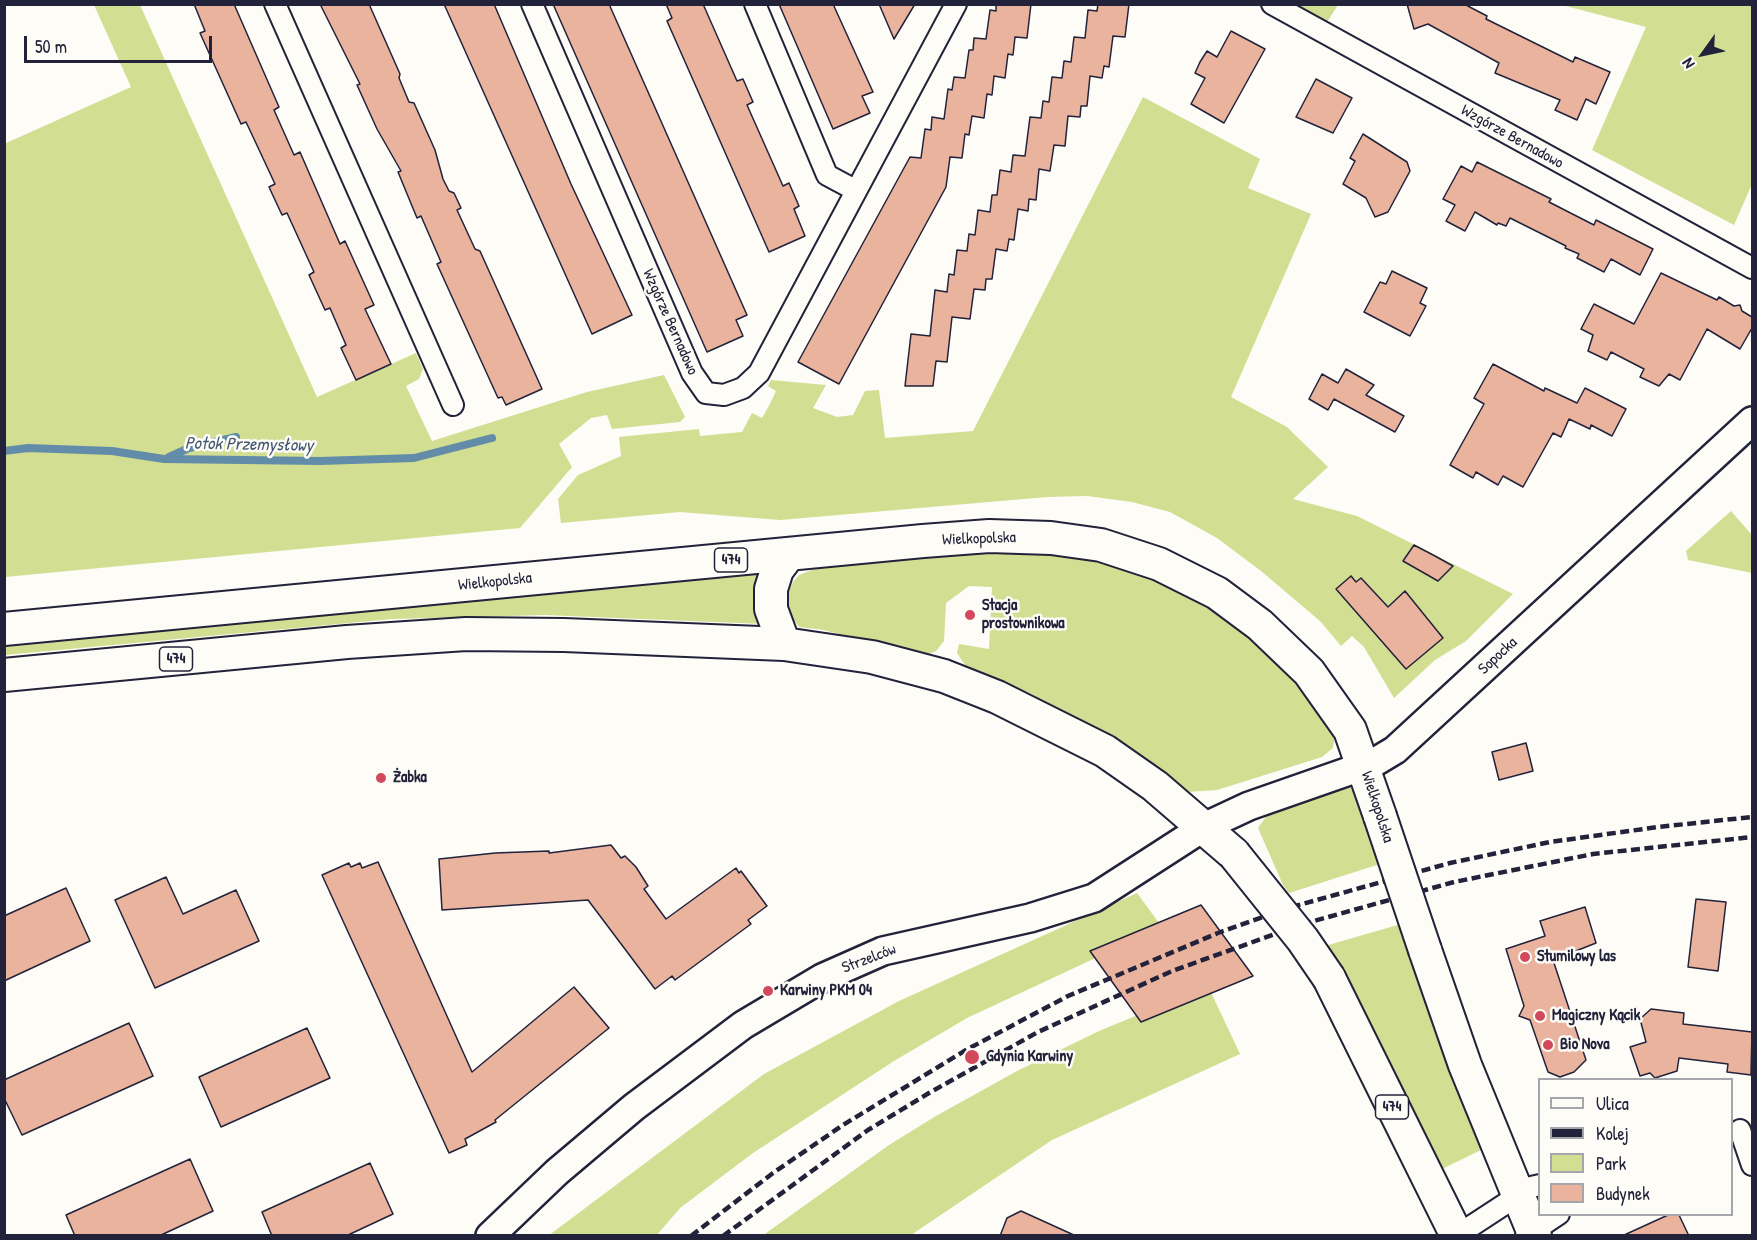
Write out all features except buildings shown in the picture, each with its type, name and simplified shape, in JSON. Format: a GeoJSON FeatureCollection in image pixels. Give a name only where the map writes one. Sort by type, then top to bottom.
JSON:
{"type":"FeatureCollection","features":[{"type":"Feature","properties":{"kind":"main road","name":"Wielkopolska"},"geometry":{"type":"LineString","coordinates":[[4,629],[923,541],[1010,537],[1051,538],[1101,545],[1159,564],[1217,593],[1278,640],[1309,672],[1350,730],[1465,1065],[1528,1191],[1531,1234]]}},
{"type":"Feature","properties":{"kind":"main road"},"geometry":{"type":"LineString","coordinates":[[784,644],[771,609],[771,589],[777,570],[789,554]]}},
{"type":"Feature","properties":{"kind":"main road","name":"474"},"geometry":{"type":"LineString","coordinates":[[4,675],[347,642],[466,634],[564,635],[784,644],[872,657],[944,676],[997,697],[1105,751],[1155,786],[1234,854],[1303,940],[1329,978],[1456,1235]]}},
{"type":"Feature","properties":{"kind":"street"},"geometry":{"type":"LineString","coordinates":[[275,4],[453,405]]}},
{"type":"Feature","properties":{"kind":"street","name":"Wzgórze Bernadowo"},"geometry":{"type":"LineString","coordinates":[[532,4],[692,374],[706,393],[724,395],[743,388],[759,373],[956,4]]}},
{"type":"Feature","properties":{"kind":"street"},"geometry":{"type":"LineString","coordinates":[[754,4],[826,175],[855,190]]}},
{"type":"Feature","properties":{"kind":"street","name":"Wzgórze Bernadowo"},"geometry":{"type":"LineString","coordinates":[[1272,4],[1752,268]]}},
{"type":"Feature","properties":{"kind":"street","name":"Sopocka"},"geometry":{"type":"LineString","coordinates":[[1204,827],[1249,806],[1364,766],[1395,750],[1752,421]]}},
{"type":"Feature","properties":{"kind":"street","name":"Strzelców"},"geometry":{"type":"LineString","coordinates":[[490,1236],[557,1172],[634,1107],[743,1025],[777,1003],[822,978],[883,951],[1030,918],[1094,898],[1204,827]]}},
{"type":"Feature","properties":{"kind":"street"},"geometry":{"type":"LineString","coordinates":[[1741,1130],[1752,1165]]}},
{"type":"Feature","properties":{"kind":"street"},"geometry":{"type":"LineString","coordinates":[[1456,1235],[1528,1191]]}},
{"type":"Feature","properties":{"kind":"street"},"geometry":{"type":"LineString","coordinates":[[1531,1234],[1558,1216]]}},
{"type":"Feature","properties":{"kind":"green space"},"geometry":{"type":"Polygon","coordinates":[[[94,5],[140,5],[317,397],[416,353],[423,369],[419,379],[406,386],[432,441],[587,392],[664,375],[685,417],[680,422],[612,429],[607,415],[591,418],[559,444],[572,467],[520,528],[5,577],[4,144],[131,87],[94,5]]]}},
{"type":"Feature","properties":{"kind":"green space"},"geometry":{"type":"Polygon","coordinates":[[[1295,5],[1338,5],[1327,22],[1295,5]]]}},
{"type":"Feature","properties":{"kind":"green space"},"geometry":{"type":"Polygon","coordinates":[[[1562,5],[1752,5],[1752,184],[1734,225],[1592,150],[1646,27],[1562,5]]]}},
{"type":"Feature","properties":{"kind":"green space"},"geometry":{"type":"Polygon","coordinates":[[[1143,97],[1260,159],[1248,188],[1311,214],[1231,397],[1287,427],[1328,467],[1293,499],[1357,516],[1513,594],[1466,641],[1435,660],[1394,698],[1364,647],[1352,636],[1341,646],[1320,621],[1261,571],[1217,538],[1170,512],[1132,502],[1087,496],[1047,497],[780,520],[680,512],[561,523],[558,499],[578,475],[621,456],[619,437],[699,429],[700,436],[742,432],[752,413],[762,418],[770,404],[776,391],[768,386],[771,380],[826,385],[813,408],[837,417],[853,415],[865,391],[879,390],[885,438],[973,431],[1143,97]]]}},
{"type":"Feature","properties":{"kind":"green space"},"geometry":{"type":"Polygon","coordinates":[[[1731,511],[1752,535],[1752,573],[1688,560],[1686,551],[1731,511]]]}},
{"type":"Feature","properties":{"kind":"green space"},"geometry":{"type":"Polygon","coordinates":[[[1049,548],[1107,560],[1174,585],[1217,612],[1268,649],[1335,735],[1333,748],[1322,757],[1217,790],[1186,792],[1030,693],[969,671],[957,653],[959,644],[989,649],[992,587],[969,586],[946,603],[944,641],[936,651],[922,657],[824,630],[799,627],[787,610],[785,599],[793,582],[799,575],[820,567],[912,557],[1049,548]]]}},
{"type":"Feature","properties":{"kind":"green space"},"geometry":{"type":"Polygon","coordinates":[[[765,572],[764,624],[545,615],[392,619],[5,655],[4,644],[481,596],[765,572]]]}},
{"type":"Feature","properties":{"kind":"green space"},"geometry":{"type":"Polygon","coordinates":[[[1349,787],[1357,792],[1380,864],[1289,893],[1283,885],[1258,828],[1270,811],[1349,787]]]}},
{"type":"Feature","properties":{"kind":"green space"},"geometry":{"type":"Polygon","coordinates":[[[1137,893],[1162,927],[967,1018],[894,1061],[753,1153],[680,1208],[657,1235],[548,1236],[764,1074],[899,1001],[1137,893]]]}},
{"type":"Feature","properties":{"kind":"green space"},"geometry":{"type":"Polygon","coordinates":[[[1401,924],[1481,1150],[1442,1169],[1347,985],[1350,982],[1325,946],[1401,924]]]}},
{"type":"Feature","properties":{"kind":"green space"},"geometry":{"type":"Polygon","coordinates":[[[1208,986],[1240,1054],[1052,1140],[911,1235],[762,1236],[889,1145],[936,1116],[1017,1071],[1099,1031],[1208,986]]]}},
{"type":"Feature","properties":{"kind":"waterway"},"geometry":{"type":"LineString","coordinates":[[169,457],[189,448],[236,437]]}},
{"type":"Feature","properties":{"kind":"waterway","name":"Potok Przemysłowy"},"geometry":{"type":"LineString","coordinates":[[4,451],[28,448],[112,451],[164,459],[320,461],[414,458],[492,438]]}},
{"type":"Feature","properties":{"kind":"railway"},"geometry":{"type":"LineString","coordinates":[[691,1236],[773,1173],[843,1125],[966,1050],[1068,996],[1218,933],[1288,908],[1450,863],[1550,842],[1752,817]]}},
{"type":"Feature","properties":{"kind":"railway"},"geometry":{"type":"LineString","coordinates":[[723,1236],[868,1130],[929,1093],[1038,1032],[1172,971],[1303,924],[1454,882],[1593,854],[1752,837]]}},
{"type":"Feature","properties":{"kind":"place","name":"Stacja prostownikowa"},"geometry":{"type":"Point","coordinates":[970,615]}},
{"type":"Feature","properties":{"kind":"place","name":"Żabka"},"geometry":{"type":"Point","coordinates":[381,778]}},
{"type":"Feature","properties":{"kind":"place","name":"Stumilowy las"},"geometry":{"type":"Point","coordinates":[1525,957]}},
{"type":"Feature","properties":{"kind":"place","name":"Karwiny PKM 04"},"geometry":{"type":"Point","coordinates":[768,991]}},
{"type":"Feature","properties":{"kind":"place","name":"Magiczny Kącik"},"geometry":{"type":"Point","coordinates":[1540,1016]}},
{"type":"Feature","properties":{"kind":"place","name":"Bio Nova"},"geometry":{"type":"Point","coordinates":[1548,1045]}},
{"type":"Feature","properties":{"kind":"place","name":"Gdynia Karwiny"},"geometry":{"type":"Point","coordinates":[972,1057]}}]}
